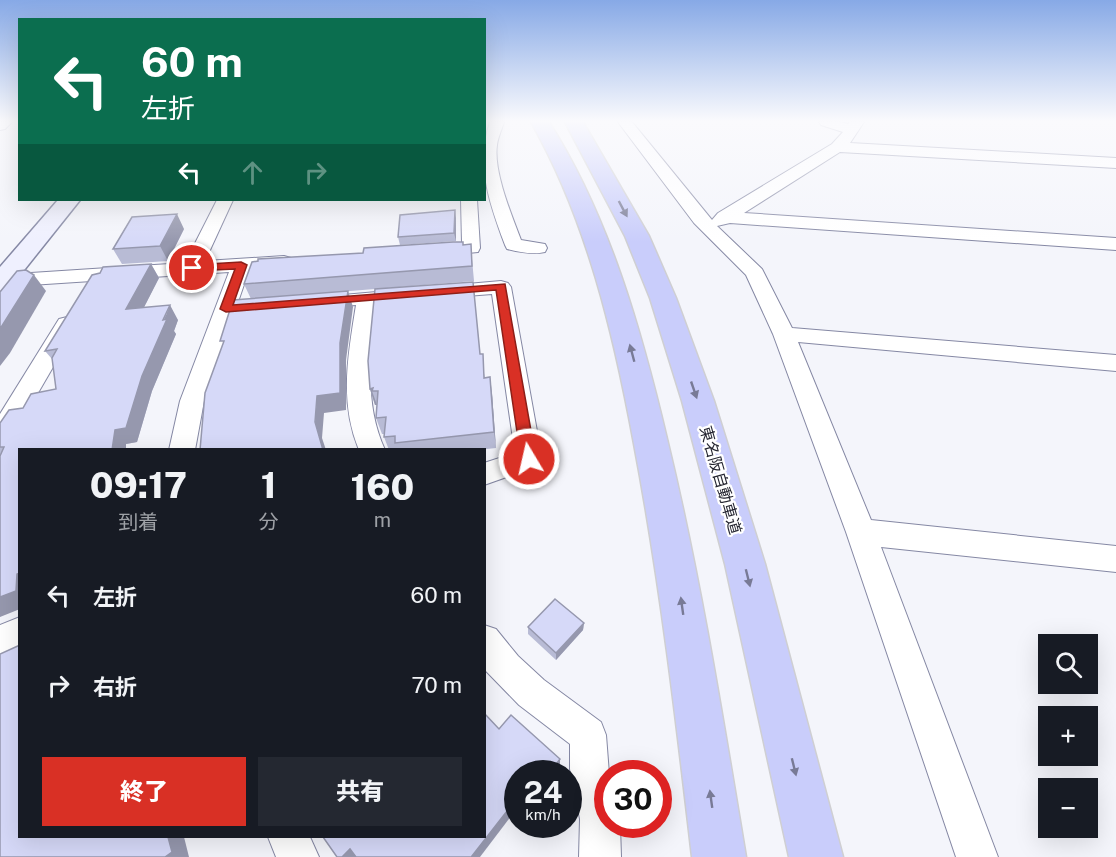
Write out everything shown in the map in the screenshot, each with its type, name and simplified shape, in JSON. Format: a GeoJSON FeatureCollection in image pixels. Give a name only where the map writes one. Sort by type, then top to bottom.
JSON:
{"type":"FeatureCollection","features":[{"type":"Feature","properties":{"kind":"highway"},"geometry":{"type":"LineString","coordinates":[[562,162],[616,298],[633,357],[676,565],[719,857]]}},
{"type":"Feature","properties":{"kind":"highway","name":"東名阪自動車道"},"geometry":{"type":"LineString","coordinates":[[596,162],[637,236],[663,298],[698,401],[745,564],[816,857]]}},
{"type":"Feature","properties":{"kind":"street"},"geometry":{"type":"LineString","coordinates":[[491,162],[497,200],[514,245],[538,248]]}},
{"type":"Feature","properties":{"kind":"street"},"geometry":{"type":"LineString","coordinates":[[656,162],[700,219],[717,223],[1116,244]]}},
{"type":"Feature","properties":{"kind":"street"},"geometry":{"type":"LineString","coordinates":[[717,223],[813,162]]}},
{"type":"Feature","properties":{"kind":"street"},"geometry":{"type":"LineString","coordinates":[[1099,162],[1116,163]]}},
{"type":"Feature","properties":{"kind":"street"},"geometry":{"type":"LineString","coordinates":[[1099,162],[1116,179]]}},
{"type":"Feature","properties":{"kind":"street"},"geometry":{"type":"LineString","coordinates":[[0,282],[68,201]]}},
{"type":"Feature","properties":{"kind":"street"},"geometry":{"type":"LineString","coordinates":[[192,268],[225,201]]}},
{"type":"Feature","properties":{"kind":"street"},"geometry":{"type":"LineString","coordinates":[[414,252],[471,248],[469,201]]}},
{"type":"Feature","properties":{"kind":"street"},"geometry":{"type":"LineString","coordinates":[[717,223],[754,273],[784,334],[861,532],[977,857]]}},
{"type":"Feature","properties":{"kind":"street"},"geometry":{"type":"LineString","coordinates":[[0,282],[88,290],[192,268],[299,261]]}},
{"type":"Feature","properties":{"kind":"street"},"geometry":{"type":"LineString","coordinates":[[182,448],[192,401],[241,265]]}},
{"type":"Feature","properties":{"kind":"street"},"geometry":{"type":"LineString","coordinates":[[296,303],[501,287],[529,459],[486,473]]}},
{"type":"Feature","properties":{"kind":"street"},"geometry":{"type":"LineString","coordinates":[[0,436],[88,290]]}},
{"type":"Feature","properties":{"kind":"street"},"geometry":{"type":"LineString","coordinates":[[367,298],[358,412],[371,448]]}},
{"type":"Feature","properties":{"kind":"street"},"geometry":{"type":"LineString","coordinates":[[226,309],[249,307]]}},
{"type":"Feature","properties":{"kind":"street"},"geometry":{"type":"LineString","coordinates":[[784,334],[1116,363]]}},
{"type":"Feature","properties":{"kind":"street"},"geometry":{"type":"LineString","coordinates":[[861,532],[1116,559]]}},
{"type":"Feature","properties":{"kind":"street"},"geometry":{"type":"LineString","coordinates":[[0,642],[18,634]]}},
{"type":"Feature","properties":{"kind":"street"},"geometry":{"type":"LineString","coordinates":[[486,644],[531,694],[588,735],[589,769],[600,819],[600,857]]}},
{"type":"Feature","properties":{"kind":"street"},"geometry":{"type":"LineString","coordinates":[[288,838],[298,857]]}},
{"type":"Feature","properties":{"kind":"building"},"geometry":{"type":"Polygon","coordinates":[[[455,210],[454,233],[398,237],[400,215],[455,210]]]}},
{"type":"Feature","properties":{"kind":"building"},"geometry":{"type":"Polygon","coordinates":[[[177,214],[160,246],[113,249],[132,217],[177,214]]]}},
{"type":"Feature","properties":{"kind":"building"},"geometry":{"type":"Polygon","coordinates":[[[463,242],[463,245],[471,244],[472,266],[244,284],[252,262],[258,259],[363,253],[364,248],[463,242]]]}},
{"type":"Feature","properties":{"kind":"building"},"geometry":{"type":"Polygon","coordinates":[[[151,264],[126,309],[170,305],[163,320],[167,319],[142,376],[126,428],[115,430],[112,448],[18,448],[16,591],[0,597],[0,456],[4,447],[0,447],[0,423],[9,410],[23,408],[31,394],[56,389],[52,358],[57,349],[45,351],[92,275],[100,273],[103,267],[151,264]]]}},
{"type":"Feature","properties":{"kind":"building"},"geometry":{"type":"Polygon","coordinates":[[[26,270],[34,275],[0,329],[0,292],[17,271],[26,270]]]}},
{"type":"Feature","properties":{"kind":"building"},"geometry":{"type":"Polygon","coordinates":[[[473,282],[484,378],[490,377],[494,432],[395,443],[395,436],[384,437],[386,417],[376,418],[378,391],[370,389],[368,361],[375,289],[473,282]]]}},
{"type":"Feature","properties":{"kind":"building"},"geometry":{"type":"Polygon","coordinates":[[[348,291],[340,343],[340,393],[317,396],[315,422],[322,448],[200,448],[205,393],[224,341],[220,341],[233,300],[348,291]]]}},
{"type":"Feature","properties":{"kind":"building"},"geometry":{"type":"Polygon","coordinates":[[[555,599],[584,623],[556,653],[528,627],[555,599]]]}},
{"type":"Feature","properties":{"kind":"building"},"geometry":{"type":"Polygon","coordinates":[[[18,646],[18,838],[168,838],[172,852],[165,857],[0,857],[0,654],[18,646]]]}},
{"type":"Feature","properties":{"kind":"building"},"geometry":{"type":"Polygon","coordinates":[[[486,715],[499,729],[511,715],[560,759],[504,760],[504,815],[473,857],[356,857],[350,849],[342,857],[337,857],[324,838],[486,838],[486,715]]]}},
{"type":"Feature","properties":{"kind":"route"},"geometry":{"type":"LineString","coordinates":[[192,268],[241,265],[226,309],[501,287],[529,459]]}}]}
